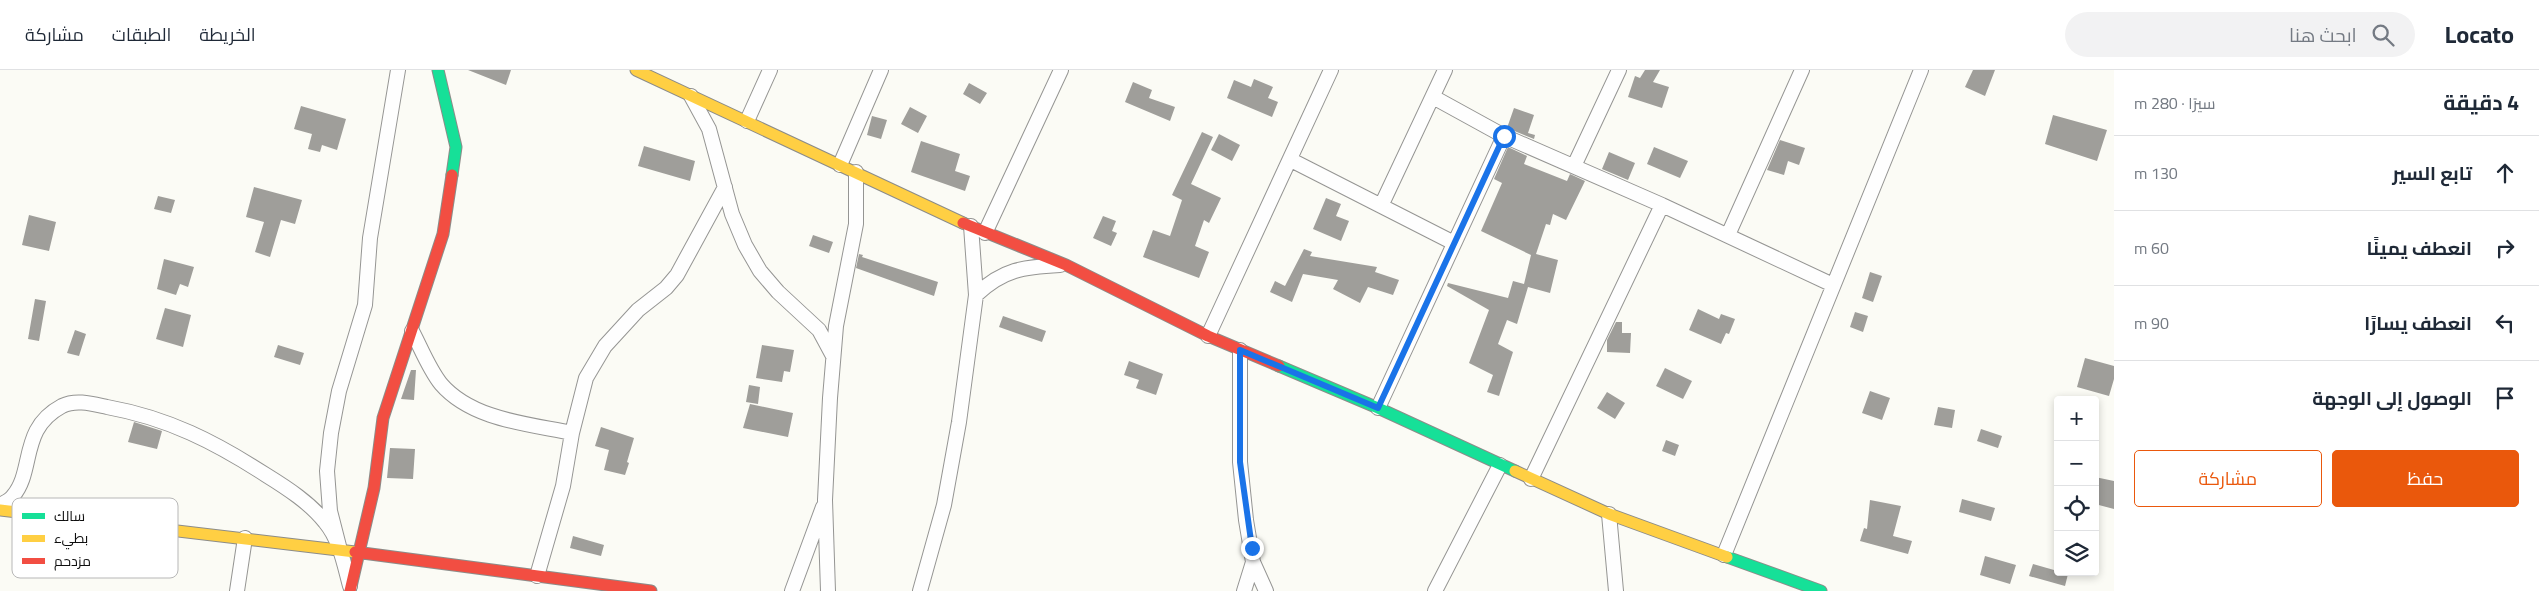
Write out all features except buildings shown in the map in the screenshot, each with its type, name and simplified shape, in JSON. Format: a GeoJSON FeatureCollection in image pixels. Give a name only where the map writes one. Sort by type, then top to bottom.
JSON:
{"type":"FeatureCollection","features":[{"type":"Feature","properties":{"kind":"street"},"geometry":{"type":"LineString","coordinates":[[350,589],[329,501],[326,471],[339,391],[364,305],[370,238],[398,70]]}},
{"type":"Feature","properties":{"kind":"street"},"geometry":{"type":"LineString","coordinates":[[350,589],[374,488],[383,418],[443,234],[456,147],[438,70]]}},
{"type":"Feature","properties":{"kind":"street"},"geometry":{"type":"LineString","coordinates":[[636,70],[985,233],[1066,265],[1208,336],[1378,408],[1609,514],[1821,591]]}},
{"type":"Feature","properties":{"kind":"street"},"geometry":{"type":"LineString","coordinates":[[746,121],[770,70]]}},
{"type":"Feature","properties":{"kind":"street"},"geometry":{"type":"LineString","coordinates":[[840,165],[881,70]]}},
{"type":"Feature","properties":{"kind":"street"},"geometry":{"type":"LineString","coordinates":[[985,233],[1061,70]]}},
{"type":"Feature","properties":{"kind":"street"},"geometry":{"type":"LineString","coordinates":[[1381,206],[1446,70]]}},
{"type":"Feature","properties":{"kind":"street"},"geometry":{"type":"LineString","coordinates":[[1574,166],[1619,70]]}},
{"type":"Feature","properties":{"kind":"street"},"geometry":{"type":"LineString","coordinates":[[1728,235],[1802,70]]}},
{"type":"Feature","properties":{"kind":"street"},"geometry":{"type":"LineString","coordinates":[[1724,555],[1920,70]]}},
{"type":"Feature","properties":{"kind":"street"},"geometry":{"type":"LineString","coordinates":[[1208,336],[1290,160],[1326,72]]}},
{"type":"Feature","properties":{"kind":"street"},"geometry":{"type":"LineString","coordinates":[[692,96],[709,129],[732,214],[745,245],[760,271],[778,292],[819,330],[833,356]]}},
{"type":"Feature","properties":{"kind":"street"},"geometry":{"type":"LineString","coordinates":[[1433,97],[1504,136],[1662,205],[1833,285]]}},
{"type":"Feature","properties":{"kind":"street"},"geometry":{"type":"LineString","coordinates":[[1378,408],[1504,136]]}},
{"type":"Feature","properties":{"kind":"street"},"geometry":{"type":"LineString","coordinates":[[1290,160],[1454,243]]}},
{"type":"Feature","properties":{"kind":"street"},"geometry":{"type":"LineString","coordinates":[[828,591],[826,500],[833,356],[836,326],[856,224],[856,172]]}},
{"type":"Feature","properties":{"kind":"street"},"geometry":{"type":"LineString","coordinates":[[537,576],[563,486],[572,433],[586,378],[605,346],[638,310],[666,288],[677,275],[725,187]]}},
{"type":"Feature","properties":{"kind":"street"},"geometry":{"type":"LineString","coordinates":[[1531,479],[1662,205]]}},
{"type":"Feature","properties":{"kind":"street"},"geometry":{"type":"LineString","coordinates":[[920,591],[944,506],[959,422],[976,295],[971,226]]}},
{"type":"Feature","properties":{"kind":"street"},"geometry":{"type":"LineString","coordinates":[[976,295],[992,280],[1014,270],[1066,265]]}},
{"type":"Feature","properties":{"kind":"street"},"geometry":{"type":"LineString","coordinates":[[412,331],[441,384],[454,396],[470,406],[501,419],[572,433]]}},
{"type":"Feature","properties":{"kind":"street"},"geometry":{"type":"LineString","coordinates":[[1240,350],[1240,462],[1253,562],[1266,591]]}},
{"type":"Feature","properties":{"kind":"street"},"geometry":{"type":"LineString","coordinates":[[0,505],[12,496],[22,478],[32,437],[49,417],[63,405],[80,402],[142,413],[200,435],[290,490],[326,522],[340,550]]}},
{"type":"Feature","properties":{"kind":"street"},"geometry":{"type":"LineString","coordinates":[[1435,591],[1500,465]]}},
{"type":"Feature","properties":{"kind":"street"},"geometry":{"type":"LineString","coordinates":[[792,591],[826,500]]}},
{"type":"Feature","properties":{"kind":"street"},"geometry":{"type":"LineString","coordinates":[[1609,514],[1616,591]]}},
{"type":"Feature","properties":{"kind":"street"},"geometry":{"type":"LineString","coordinates":[[178,530],[360,552],[651,591]]}},
{"type":"Feature","properties":{"kind":"street"},"geometry":{"type":"LineString","coordinates":[[236,591],[245,538]]}},
{"type":"Feature","properties":{"kind":"street"},"geometry":{"type":"LineString","coordinates":[[1244,591],[1253,562]]}},
{"type":"Feature","properties":{"kind":"traffic: fast"},"geometry":{"type":"LineString","coordinates":[[438,70],[456,147],[452,175]]}},
{"type":"Feature","properties":{"kind":"traffic: fast"},"geometry":{"type":"LineString","coordinates":[[1279,366],[1378,408],[1515,471]]}},
{"type":"Feature","properties":{"kind":"traffic: fast"},"geometry":{"type":"LineString","coordinates":[[1727,557],[1821,591]]}},
{"type":"Feature","properties":{"kind":"traffic: slow"},"geometry":{"type":"LineString","coordinates":[[636,70],[963,223]]}},
{"type":"Feature","properties":{"kind":"traffic: slow"},"geometry":{"type":"LineString","coordinates":[[1515,471],[1609,514],[1727,557]]}},
{"type":"Feature","properties":{"kind":"traffic: slow"},"geometry":{"type":"LineString","coordinates":[[0,510],[12,511]]}},
{"type":"Feature","properties":{"kind":"traffic: slow"},"geometry":{"type":"LineString","coordinates":[[178,531],[355,552]]}},
{"type":"Feature","properties":{"kind":"traffic: jam"},"geometry":{"type":"LineString","coordinates":[[350,591],[374,488],[383,418],[443,234],[452,175]]}},
{"type":"Feature","properties":{"kind":"traffic: jam"},"geometry":{"type":"LineString","coordinates":[[963,223],[1066,265],[1208,336],[1279,366]]}},
{"type":"Feature","properties":{"kind":"traffic: jam"},"geometry":{"type":"LineString","coordinates":[[355,552],[651,591]]}},
{"type":"Feature","properties":{"kind":"route"},"geometry":{"type":"LineString","coordinates":[[1252,548],[1246,520],[1240,462],[1240,350],[1378,408],[1504,136]]}}]}
